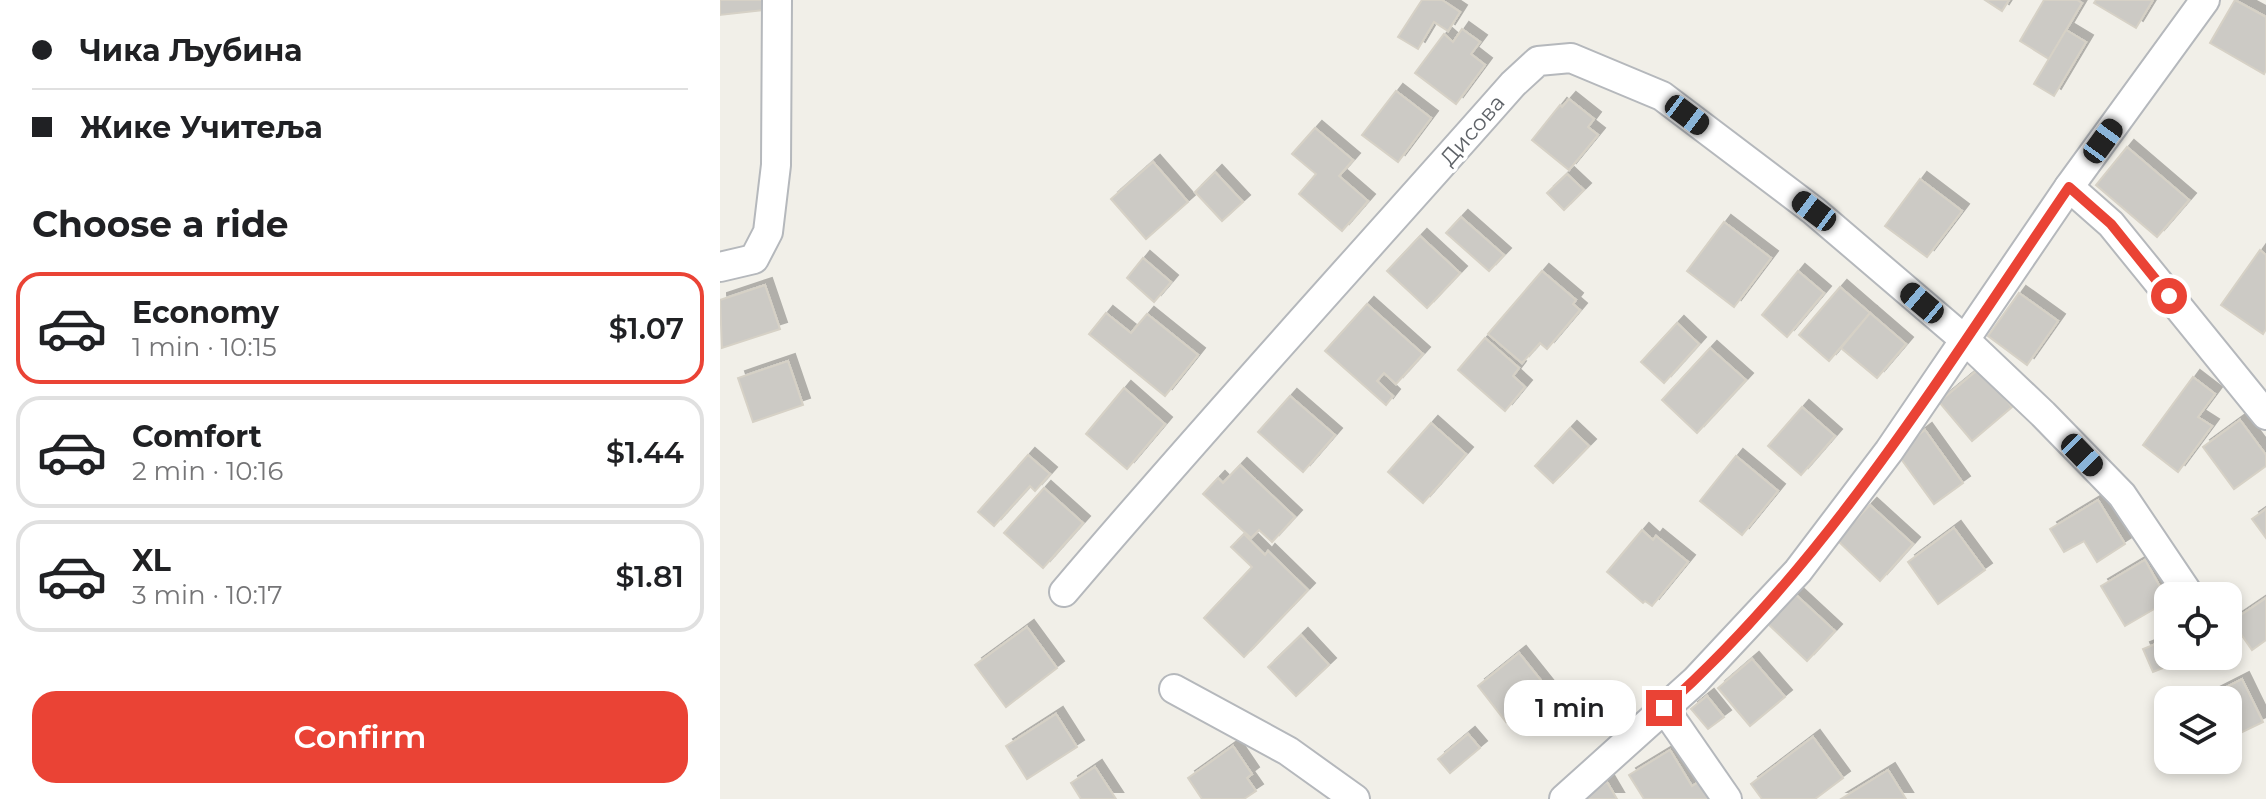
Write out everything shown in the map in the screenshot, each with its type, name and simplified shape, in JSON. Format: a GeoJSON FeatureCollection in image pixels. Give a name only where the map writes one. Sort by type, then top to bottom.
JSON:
{"type":"FeatureCollection","features":[{"type":"Feature","properties":{"kind":"street"},"geometry":{"type":"LineString","coordinates":[[720,267],[754,259],[768,232],[776,165],[777,0]]}},
{"type":"Feature","properties":{"kind":"street"},"geometry":{"type":"LineString","coordinates":[[1564,799],[1695,681],[1798,571],[1889,451],[2069,187],[2205,0]]}},
{"type":"Feature","properties":{"kind":"street","name":"Дисова"},"geometry":{"type":"LineString","coordinates":[[1064,592],[1176,460],[1513,84],[1538,61],[1571,58],[1662,96],[1814,211],[1965,340],[2122,495],[2181,582]]}},
{"type":"Feature","properties":{"kind":"street"},"geometry":{"type":"LineString","coordinates":[[2069,187],[2111,224],[2266,415]]}},
{"type":"Feature","properties":{"kind":"street"},"geometry":{"type":"LineString","coordinates":[[1174,689],[1288,751],[1341,796]]}},
{"type":"Feature","properties":{"kind":"street"},"geometry":{"type":"LineString","coordinates":[[1664,708],[1727,799]]}},
{"type":"Feature","properties":{"kind":"building"},"geometry":{"type":"Polygon","coordinates":[[[720,0],[763,0],[765,10],[720,15],[720,0]]]}},
{"type":"Feature","properties":{"kind":"building"},"geometry":{"type":"Polygon","coordinates":[[[1422,0],[1442,0],[1460,12],[1448,31],[1434,22],[1418,49],[1398,37],[1422,0]]]}},
{"type":"Feature","properties":{"kind":"building"},"geometry":{"type":"Polygon","coordinates":[[[1985,0],[2009,0],[2002,11],[1985,0]]]}},
{"type":"Feature","properties":{"kind":"building"},"geometry":{"type":"Polygon","coordinates":[[[2044,0],[2077,0],[2082,3],[2049,59],[2020,41],[2044,0]]]}},
{"type":"Feature","properties":{"kind":"building"},"geometry":{"type":"Polygon","coordinates":[[[2096,0],[2153,0],[2136,28],[2094,3],[2096,0]]]}},
{"type":"Feature","properties":{"kind":"building"},"geometry":{"type":"Polygon","coordinates":[[[2235,0],[2266,17],[2264,74],[2210,43],[2235,0]]]}},
{"type":"Feature","properties":{"kind":"building"},"geometry":{"type":"Polygon","coordinates":[[[1462,29],[1480,42],[1471,54],[1485,65],[1456,104],[1415,73],[1444,34],[1453,42],[1462,29]]]}},
{"type":"Feature","properties":{"kind":"building"},"geometry":{"type":"Polygon","coordinates":[[[2066,30],[2086,42],[2054,96],[2034,84],[2066,30]]]}},
{"type":"Feature","properties":{"kind":"building"},"geometry":{"type":"Polygon","coordinates":[[[1396,91],[1431,118],[1398,162],[1362,135],[1396,91]]]}},
{"type":"Feature","properties":{"kind":"building"},"geometry":{"type":"Polygon","coordinates":[[[1569,99],[1594,119],[1588,127],[1598,135],[1569,170],[1532,140],[1560,105],[1562,107],[1569,99]]]}},
{"type":"Feature","properties":{"kind":"building"},"geometry":{"type":"Polygon","coordinates":[[[1315,128],[1353,160],[1339,176],[1368,201],[1342,231],[1299,194],[1316,174],[1292,154],[1315,128]]]}},
{"type":"Feature","properties":{"kind":"building"},"geometry":{"type":"Polygon","coordinates":[[[2127,147],[2189,200],[2157,237],[2096,185],[2127,147]]]}},
{"type":"Feature","properties":{"kind":"building"},"geometry":{"type":"Polygon","coordinates":[[[1153,162],[1188,202],[1146,239],[1111,199],[1153,162]]]}},
{"type":"Feature","properties":{"kind":"building"},"geometry":{"type":"Polygon","coordinates":[[[1215,172],[1243,202],[1222,221],[1195,192],[1215,172]]]}},
{"type":"Feature","properties":{"kind":"building"},"geometry":{"type":"Polygon","coordinates":[[[1567,174],[1584,190],[1564,210],[1547,193],[1567,174]]]}},
{"type":"Feature","properties":{"kind":"building"},"geometry":{"type":"Polygon","coordinates":[[[1920,179],[1962,211],[1927,257],[1885,226],[1920,179]]]}},
{"type":"Feature","properties":{"kind":"building"},"geometry":{"type":"Polygon","coordinates":[[[1461,217],[1504,255],[1489,271],[1446,233],[1461,217]]]}},
{"type":"Feature","properties":{"kind":"building"},"geometry":{"type":"Polygon","coordinates":[[[1724,222],[1771,258],[1734,307],[1687,271],[1724,222]]]}},
{"type":"Feature","properties":{"kind":"building"},"geometry":{"type":"Polygon","coordinates":[[[1420,236],[1460,273],[1427,308],[1387,271],[1420,236]]]}},
{"type":"Feature","properties":{"kind":"building"},"geometry":{"type":"Polygon","coordinates":[[[2260,250],[2266,255],[2266,329],[2263,334],[2221,305],[2260,250]]]}},
{"type":"Feature","properties":{"kind":"building"},"geometry":{"type":"Polygon","coordinates":[[[1143,258],[1171,282],[1154,302],[1127,278],[1143,258]]]}},
{"type":"Feature","properties":{"kind":"building"},"geometry":{"type":"Polygon","coordinates":[[[1542,271],[1576,300],[1573,304],[1580,310],[1547,349],[1540,343],[1522,363],[1488,334],[1542,271]]]}},
{"type":"Feature","properties":{"kind":"building"},"geometry":{"type":"Polygon","coordinates":[[[1798,271],[1824,293],[1787,337],[1762,315],[1798,271]]]}},
{"type":"Feature","properties":{"kind":"building"},"geometry":{"type":"Polygon","coordinates":[[[765,285],[780,329],[722,348],[720,300],[765,285]]]}},
{"type":"Feature","properties":{"kind":"building"},"geometry":{"type":"Polygon","coordinates":[[[1840,287],[1870,313],[1829,361],[1799,335],[1840,287]]]}},
{"type":"Feature","properties":{"kind":"building"},"geometry":{"type":"Polygon","coordinates":[[[2019,293],[2058,321],[2027,365],[1988,336],[2019,293]]]}},
{"type":"Feature","properties":{"kind":"building"},"geometry":{"type":"Polygon","coordinates":[[[1367,304],[1423,354],[1396,384],[1384,373],[1377,381],[1393,396],[1386,405],[1325,351],[1367,304]]]}},
{"type":"Feature","properties":{"kind":"building"},"geometry":{"type":"Polygon","coordinates":[[[1106,313],[1131,333],[1147,314],[1198,355],[1165,396],[1089,334],[1106,313]]]}},
{"type":"Feature","properties":{"kind":"building"},"geometry":{"type":"Polygon","coordinates":[[[1870,313],[1906,344],[1877,378],[1841,348],[1870,313]]]}},
{"type":"Feature","properties":{"kind":"building"},"geometry":{"type":"Polygon","coordinates":[[[1677,323],[1699,344],[1664,383],[1641,362],[1677,323]]]}},
{"type":"Feature","properties":{"kind":"building"},"geometry":{"type":"Polygon","coordinates":[[[1485,338],[1519,368],[1513,376],[1525,387],[1505,411],[1458,370],[1485,338]]]}},
{"type":"Feature","properties":{"kind":"building"},"geometry":{"type":"Polygon","coordinates":[[[1710,348],[1746,380],[1697,433],[1662,400],[1710,348]]]}},
{"type":"Feature","properties":{"kind":"building"},"geometry":{"type":"Polygon","coordinates":[[[788,361],[803,405],[753,422],[738,378],[788,361]]]}},
{"type":"Feature","properties":{"kind":"building"},"geometry":{"type":"Polygon","coordinates":[[[1980,368],[2012,407],[1972,441],[1939,402],[1980,368]]]}},
{"type":"Feature","properties":{"kind":"building"},"geometry":{"type":"Polygon","coordinates":[[[2193,377],[2215,394],[2198,417],[2212,426],[2178,472],[2143,445],[2193,377]]]}},
{"type":"Feature","properties":{"kind":"building"},"geometry":{"type":"Polygon","coordinates":[[[1124,388],[1165,424],[1127,469],[1086,434],[1124,388]]]}},
{"type":"Feature","properties":{"kind":"building"},"geometry":{"type":"Polygon","coordinates":[[[1290,396],[1335,435],[1303,472],[1258,432],[1290,396]]]}},
{"type":"Feature","properties":{"kind":"building"},"geometry":{"type":"Polygon","coordinates":[[[1802,407],[1835,436],[1801,475],[1768,446],[1802,407]]]}},
{"type":"Feature","properties":{"kind":"building"},"geometry":{"type":"Polygon","coordinates":[[[2240,420],[2266,455],[2266,466],[2234,489],[2203,447],[2240,420]]]}},
{"type":"Feature","properties":{"kind":"building"},"geometry":{"type":"Polygon","coordinates":[[[1431,423],[1466,454],[1423,503],[1388,472],[1431,423]]]}},
{"type":"Feature","properties":{"kind":"building"},"geometry":{"type":"Polygon","coordinates":[[[1570,428],[1589,446],[1553,483],[1535,466],[1570,428]]]}},
{"type":"Feature","properties":{"kind":"building"},"geometry":{"type":"Polygon","coordinates":[[[1925,430],[1963,483],[1934,504],[1896,452],[1925,430]]]}},
{"type":"Feature","properties":{"kind":"building"},"geometry":{"type":"Polygon","coordinates":[[[1028,455],[1050,474],[1035,491],[1030,486],[994,526],[978,512],[1028,455]]]}},
{"type":"Feature","properties":{"kind":"building"},"geometry":{"type":"Polygon","coordinates":[[[1736,456],[1778,491],[1742,535],[1700,501],[1736,456]]]}},
{"type":"Feature","properties":{"kind":"building"},"geometry":{"type":"Polygon","coordinates":[[[1240,465],[1295,517],[1272,542],[1259,530],[1251,538],[1203,494],[1218,478],[1223,483],[1240,465]]]}},
{"type":"Feature","properties":{"kind":"building"},"geometry":{"type":"Polygon","coordinates":[[[1044,488],[1083,523],[1043,568],[1004,533],[1044,488]]]}},
{"type":"Feature","properties":{"kind":"building"},"geometry":{"type":"Polygon","coordinates":[[[2098,500],[2125,544],[2097,562],[2084,541],[2064,552],[2050,529],[2098,500]]]}},
{"type":"Feature","properties":{"kind":"building"},"geometry":{"type":"Polygon","coordinates":[[[1870,505],[1913,544],[1880,581],[1837,540],[1870,505]]]}},
{"type":"Feature","properties":{"kind":"building"},"geometry":{"type":"Polygon","coordinates":[[[2266,509],[2266,538],[2252,519],[2266,509]]]}},
{"type":"Feature","properties":{"kind":"building"},"geometry":{"type":"Polygon","coordinates":[[[1954,528],[1985,570],[1938,604],[1908,562],[1954,528]]]}},
{"type":"Feature","properties":{"kind":"building"},"geometry":{"type":"Polygon","coordinates":[[[1642,530],[1653,540],[1656,536],[1688,562],[1652,606],[1645,601],[1643,603],[1607,572],[1642,530]]]}},
{"type":"Feature","properties":{"kind":"building"},"geometry":{"type":"Polygon","coordinates":[[[1244,534],[1265,555],[1268,551],[1308,590],[1244,657],[1204,618],[1252,567],[1231,547],[1244,534]]]}},
{"type":"Feature","properties":{"kind":"building"},"geometry":{"type":"Polygon","coordinates":[[[2145,560],[2157,582],[2154,582],[2154,609],[2125,626],[2101,586],[2145,560]]]}},
{"type":"Feature","properties":{"kind":"building"},"geometry":{"type":"Polygon","coordinates":[[[1795,594],[1835,631],[1807,661],[1768,624],[1795,594]]]}},
{"type":"Feature","properties":{"kind":"building"},"geometry":{"type":"Polygon","coordinates":[[[2266,598],[2266,640],[2252,650],[2242,636],[2242,614],[2266,598]]]}},
{"type":"Feature","properties":{"kind":"building"},"geometry":{"type":"Polygon","coordinates":[[[1027,627],[1057,668],[1006,707],[975,665],[1027,627]]]}},
{"type":"Feature","properties":{"kind":"building"},"geometry":{"type":"Polygon","coordinates":[[[1301,635],[1329,665],[1296,696],[1268,667],[1301,635]]]}},
{"type":"Feature","properties":{"kind":"building"},"geometry":{"type":"Polygon","coordinates":[[[2154,645],[2154,670],[2158,670],[2153,672],[2143,649],[2154,645]]]}},
{"type":"Feature","properties":{"kind":"building"},"geometry":{"type":"Polygon","coordinates":[[[1519,653],[1548,689],[1506,722],[1478,686],[1519,653]]]}},
{"type":"Feature","properties":{"kind":"building"},"geometry":{"type":"Polygon","coordinates":[[[1752,659],[1785,697],[1750,726],[1718,688],[1752,659]]]}},
{"type":"Feature","properties":{"kind":"building"},"geometry":{"type":"Polygon","coordinates":[[[2242,679],[2263,722],[2242,732],[2242,686],[2228,686],[2242,679]]]}},
{"type":"Feature","properties":{"kind":"building"},"geometry":{"type":"Polygon","coordinates":[[[1707,696],[1724,717],[1708,729],[1691,709],[1707,696]]]}},
{"type":"Feature","properties":{"kind":"building"},"geometry":{"type":"Polygon","coordinates":[[[1056,714],[1077,747],[1027,779],[1006,746],[1056,714]]]}},
{"type":"Feature","properties":{"kind":"building"},"geometry":{"type":"Polygon","coordinates":[[[1468,734],[1480,748],[1450,773],[1438,759],[1468,734]]]}},
{"type":"Feature","properties":{"kind":"building"},"geometry":{"type":"Polygon","coordinates":[[[1813,737],[1843,778],[1815,799],[1762,799],[1751,784],[1813,737]]]}},
{"type":"Feature","properties":{"kind":"building"},"geometry":{"type":"Polygon","coordinates":[[[1233,746],[1252,774],[1247,778],[1256,791],[1244,799],[1202,799],[1188,778],[1233,746]]]}},
{"type":"Feature","properties":{"kind":"building"},"geometry":{"type":"Polygon","coordinates":[[[1670,750],[1692,786],[1705,778],[1718,799],[1644,799],[1629,775],[1670,750]]]}},
{"type":"Feature","properties":{"kind":"building"},"geometry":{"type":"Polygon","coordinates":[[[1095,767],[1116,799],[1081,799],[1071,783],[1095,767]]]}},
{"type":"Feature","properties":{"kind":"building"},"geometry":{"type":"Polygon","coordinates":[[[1888,770],[1906,799],[1841,799],[1888,770]]]}},
{"type":"Feature","properties":{"kind":"building"},"geometry":{"type":"Polygon","coordinates":[[[1607,782],[1617,799],[1588,799],[1586,796],[1607,782]]]}},
{"type":"Feature","properties":{"kind":"route"},"geometry":{"type":"LineString","coordinates":[[1664,708],[1695,681],[1798,571],[1889,451],[2069,187],[2111,224],[2169,296]]}}]}
